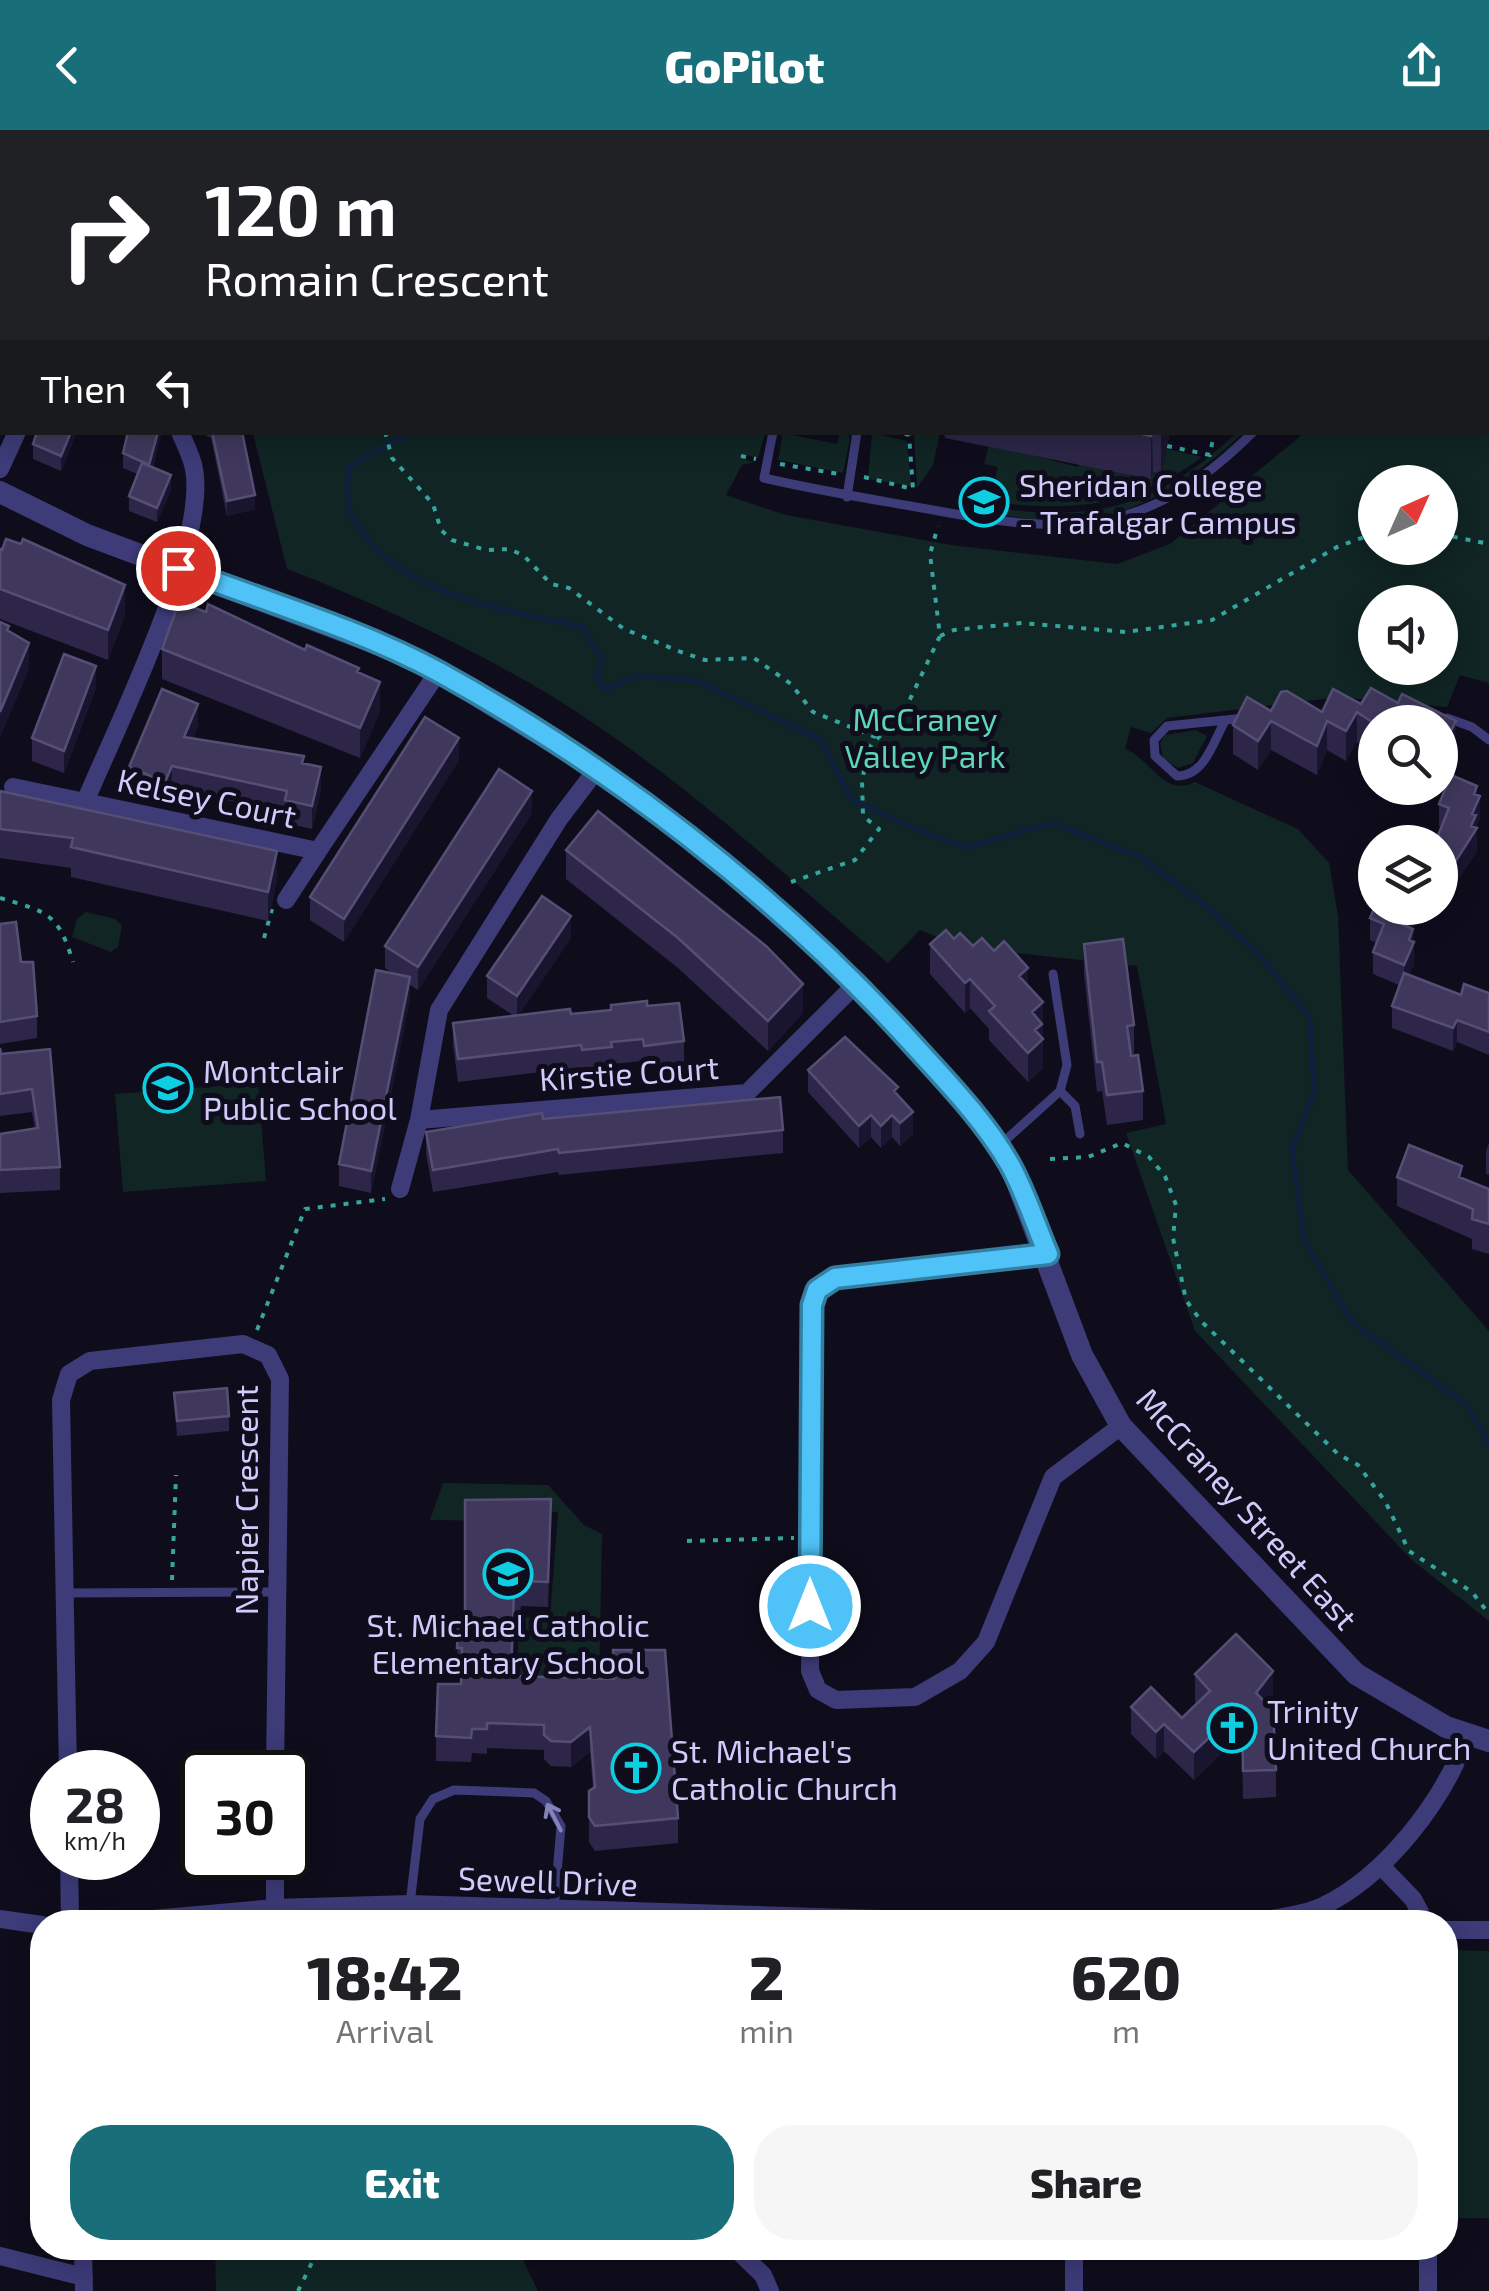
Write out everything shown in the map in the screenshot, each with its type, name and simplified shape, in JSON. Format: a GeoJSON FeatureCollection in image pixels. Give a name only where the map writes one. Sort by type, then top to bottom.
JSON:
{"type":"FeatureCollection","features":[{"type":"Feature","properties":{"kind":"street"},"geometry":{"type":"LineString","coordinates":[[0,469],[16,435]]}},
{"type":"Feature","properties":{"kind":"street","name":"Kelsey Court"},"geometry":{"type":"LineString","coordinates":[[85,802],[171,597],[194,510],[194,469],[181,435]]}},
{"type":"Feature","properties":{"kind":"street","name":"McCraney Street East"},"geometry":{"type":"LineString","coordinates":[[0,492],[87,535],[383,646],[438,672],[597,769],[705,850],[858,983],[981,1120],[998,1146],[1048,1254],[1082,1354],[1121,1426],[1356,1674],[1408,1708],[1478,1739]]}},
{"type":"Feature","properties":{"kind":"street","name":"Kelsey Court"},"geometry":{"type":"LineString","coordinates":[[286,900],[438,672]]}},
{"type":"Feature","properties":{"kind":"street"},"geometry":{"type":"LineString","coordinates":[[400,1189],[419,1120],[438,1010],[560,818],[597,769]]}},
{"type":"Feature","properties":{"kind":"street","name":"Kelsey Court"},"geometry":{"type":"LineString","coordinates":[[13,787],[318,851]]}},
{"type":"Feature","properties":{"kind":"street","name":"Kirstie Court"},"geometry":{"type":"LineString","coordinates":[[419,1120],[747,1093],[858,983]]}},
{"type":"Feature","properties":{"kind":"street"},"geometry":{"type":"LineString","coordinates":[[1048,1254],[835,1278],[817,1290],[812,1305],[810,1670],[818,1690],[836,1700],[915,1697],[960,1671],[986,1642],[1054,1477],[1121,1426]]}},
{"type":"Feature","properties":{"kind":"street","name":"Napier Crescent"},"geometry":{"type":"LineString","coordinates":[[68,1750],[60,1400],[69,1374],[90,1361],[244,1344],[268,1355],[280,1378],[275,1750]]}},
{"type":"Feature","properties":{"kind":"street"},"geometry":{"type":"LineString","coordinates":[[1309,1910],[1383,1868],[1478,1739]]}},
{"type":"Feature","properties":{"kind":"street"},"geometry":{"type":"LineString","coordinates":[[1383,1868],[1414,1899],[1419,1910]]}},
{"type":"Feature","properties":{"kind":"street"},"geometry":{"type":"LineString","coordinates":[[69,1880],[70,1910]]}},
{"type":"Feature","properties":{"kind":"street"},"geometry":{"type":"LineString","coordinates":[[275,1880],[276,1908]]}},
{"type":"Feature","properties":{"kind":"street","name":"Sewell Drive"},"geometry":{"type":"LineString","coordinates":[[254,1910],[410,1904],[483,1910]]}},
{"type":"Feature","properties":{"kind":"street"},"geometry":{"type":"LineString","coordinates":[[0,1919],[30,1923]]}},
{"type":"Feature","properties":{"kind":"street"},"geometry":{"type":"LineString","coordinates":[[1458,1930],[1489,1930]]}},
{"type":"Feature","properties":{"kind":"street"},"geometry":{"type":"LineString","coordinates":[[0,2256],[84,2284]]}},
{"type":"Feature","properties":{"kind":"street"},"geometry":{"type":"LineString","coordinates":[[753,2260],[770,2291]]}},
{"type":"Feature","properties":{"kind":"street"},"geometry":{"type":"LineString","coordinates":[[1074,2260],[1074,2291]]}},
{"type":"Feature","properties":{"kind":"street"},"geometry":{"type":"LineString","coordinates":[[1428,2260],[1428,2291]]}},
{"type":"Feature","properties":{"kind":"lane"},"geometry":{"type":"LineString","coordinates":[[771,435],[764,478],[1002,524],[1073,527],[1108,522],[1158,502],[1225,460],[1249,435]]}},
{"type":"Feature","properties":{"kind":"lane"},"geometry":{"type":"LineString","coordinates":[[847,497],[857,435]]}},
{"type":"Feature","properties":{"kind":"lane"},"geometry":{"type":"LineString","coordinates":[[1225,721],[1202,765],[1191,774],[1177,776],[1155,756],[1154,740],[1167,726],[1263,716]]}},
{"type":"Feature","properties":{"kind":"lane"},"geometry":{"type":"LineString","coordinates":[[1458,722],[1472,726],[1489,740]]}},
{"type":"Feature","properties":{"kind":"lane"},"geometry":{"type":"LineString","coordinates":[[998,1146],[1060,1091],[1067,1064],[1053,974]]}},
{"type":"Feature","properties":{"kind":"lane"},"geometry":{"type":"LineString","coordinates":[[1060,1091],[1074,1106],[1080,1134]]}},
{"type":"Feature","properties":{"kind":"lane"},"geometry":{"type":"LineString","coordinates":[[66,1593],[275,1592]]}},
{"type":"Feature","properties":{"kind":"lane"},"geometry":{"type":"LineString","coordinates":[[410,1904],[420,1818],[433,1799],[454,1790],[534,1793],[546,1802],[561,1826],[544,1910]]}},
{"type":"Feature","properties":{"kind":"path"},"geometry":{"type":"LineString","coordinates":[[386,435],[392,458],[433,504],[441,530],[452,540],[486,550],[510,549],[524,556],[550,584],[569,588],[624,628],[681,652],[705,660],[754,658],[790,684],[813,712],[878,738]]}},
{"type":"Feature","properties":{"kind":"path"},"geometry":{"type":"LineString","coordinates":[[864,479],[913,489],[910,435]]}},
{"type":"Feature","properties":{"kind":"path"},"geometry":{"type":"LineString","coordinates":[[1210,455],[1213,435]]}},
{"type":"Feature","properties":{"kind":"path"},"geometry":{"type":"LineString","coordinates":[[1201,462],[1224,441]]}},
{"type":"Feature","properties":{"kind":"path"},"geometry":{"type":"LineString","coordinates":[[1167,446],[1210,455]]}},
{"type":"Feature","properties":{"kind":"path"},"geometry":{"type":"LineString","coordinates":[[741,456],[757,459]]}},
{"type":"Feature","properties":{"kind":"path"},"geometry":{"type":"LineString","coordinates":[[780,464],[841,474]]}},
{"type":"Feature","properties":{"kind":"path"},"geometry":{"type":"LineString","coordinates":[[791,882],[855,860],[879,830],[863,816],[862,780],[871,746],[904,712],[940,636],[930,554],[942,512]]}},
{"type":"Feature","properties":{"kind":"path"},"geometry":{"type":"LineString","coordinates":[[1458,538],[1489,544]]}},
{"type":"Feature","properties":{"kind":"path"},"geometry":{"type":"LineString","coordinates":[[940,636],[954,630],[1022,624],[1126,632],[1212,620],[1337,547],[1358,539]]}},
{"type":"Feature","properties":{"kind":"path"},"geometry":{"type":"LineString","coordinates":[[0,898],[51,915],[62,925],[74,962]]}},
{"type":"Feature","properties":{"kind":"path"},"geometry":{"type":"LineString","coordinates":[[1050,1159],[1088,1157],[1122,1143],[1148,1157],[1165,1176],[1176,1204],[1173,1238],[1186,1300],[1338,1454],[1358,1466],[1385,1500],[1409,1551],[1472,1592],[1489,1614]]}},
{"type":"Feature","properties":{"kind":"path"},"geometry":{"type":"LineString","coordinates":[[244,1344],[256,1332],[305,1209],[398,1198],[400,1189]]}},
{"type":"Feature","properties":{"kind":"path"},"geometry":{"type":"LineString","coordinates":[[172,1592],[176,1475]]}},
{"type":"Feature","properties":{"kind":"path"},"geometry":{"type":"LineString","coordinates":[[687,1540],[794,1538]]}},
{"type":"Feature","properties":{"kind":"path"},"geometry":{"type":"LineString","coordinates":[[298,2291],[313,2260]]}},
{"type":"Feature","properties":{"kind":"green space","name":"McCraney Valley Park"},"geometry":{"type":"Polygon","coordinates":[[[254,435],[764,435],[758,458],[743,454],[742,459],[755,462],[742,465],[726,495],[786,515],[951,545],[1117,564],[1170,544],[1302,435],[1489,435],[1489,683],[1460,675],[1458,680],[1458,585],[1358,585],[1358,685],[1456,685],[1448,705],[1340,697],[1167,718],[1151,733],[1131,727],[1125,749],[1166,781],[1184,786],[1195,782],[1298,829],[1329,863],[1338,916],[1348,1170],[1489,1331],[1489,1621],[1412,1560],[1195,1331],[1126,1133],[1166,1124],[1137,966],[961,947],[920,930],[888,963],[705,807],[560,701],[427,629],[287,569],[254,435]]]}},
{"type":"Feature","properties":{"kind":"green space"},"geometry":{"type":"Polygon","coordinates":[[[783,435],[837,444],[839,435],[848,435],[850,439],[843,473],[778,460],[783,435]]]}},
{"type":"Feature","properties":{"kind":"green space"},"geometry":{"type":"Polygon","coordinates":[[[872,435],[907,441],[911,486],[868,479],[872,435]]]}},
{"type":"Feature","properties":{"kind":"green space"},"geometry":{"type":"Polygon","coordinates":[[[914,435],[940,435],[933,465],[917,488],[914,435]]]}},
{"type":"Feature","properties":{"kind":"green space"},"geometry":{"type":"Polygon","coordinates":[[[1234,435],[1241,435],[1172,488],[1118,512],[1060,521],[1005,515],[985,506],[1058,513],[1090,511],[1150,494],[1207,458],[1234,435]]]}},
{"type":"Feature","properties":{"kind":"green space"},"geometry":{"type":"Polygon","coordinates":[[[989,444],[1078,467],[1079,463],[1151,479],[1153,472],[1161,474],[1167,449],[1202,457],[1176,474],[1123,497],[1069,506],[1040,506],[981,500],[979,480],[994,483],[998,467],[984,464],[989,444]]]}},
{"type":"Feature","properties":{"kind":"green space"},"geometry":{"type":"Polygon","coordinates":[[[1196,730],[1207,736],[1193,763],[1178,768],[1163,758],[1160,743],[1165,735],[1196,730]]]}},
{"type":"Feature","properties":{"kind":"green space"},"geometry":{"type":"Polygon","coordinates":[[[86,912],[115,919],[122,926],[118,947],[111,952],[72,937],[77,919],[86,912]]]}},
{"type":"Feature","properties":{"kind":"green space"},"geometry":{"type":"Polygon","coordinates":[[[258,1083],[266,1181],[123,1192],[115,1094],[258,1083]]]}},
{"type":"Feature","properties":{"kind":"green space"},"geometry":{"type":"Polygon","coordinates":[[[443,1483],[548,1485],[584,1525],[602,1534],[599,1691],[517,1688],[519,1622],[525,1617],[550,1617],[558,1512],[501,1510],[502,1521],[430,1520],[443,1483]]]}},
{"type":"Feature","properties":{"kind":"green space"},"geometry":{"type":"Polygon","coordinates":[[[1458,1950],[1489,1951],[1489,2218],[1458,2218],[1458,1950]]]}},
{"type":"Feature","properties":{"kind":"green space"},"geometry":{"type":"Polygon","coordinates":[[[215,2260],[523,2260],[538,2291],[216,2291],[215,2260]]]}},
{"type":"Feature","properties":{"kind":"building"},"geometry":{"type":"Polygon","coordinates":[[[36,435],[70,435],[61,456],[33,444],[36,435]]]}},
{"type":"Feature","properties":{"kind":"building"},"geometry":{"type":"Polygon","coordinates":[[[127,435],[157,435],[149,465],[123,453],[127,435]]]}},
{"type":"Feature","properties":{"kind":"building"},"geometry":{"type":"Polygon","coordinates":[[[213,435],[243,435],[255,495],[227,501],[213,435]]]}},
{"type":"Feature","properties":{"kind":"building"},"geometry":{"type":"Polygon","coordinates":[[[142,463],[171,475],[157,508],[129,496],[142,463]]]}},
{"type":"Feature","properties":{"kind":"building"},"geometry":{"type":"Polygon","coordinates":[[[6,539],[21,544],[23,539],[125,585],[108,630],[0,589],[0,549],[6,539]]]}},
{"type":"Feature","properties":{"kind":"building"},"geometry":{"type":"Polygon","coordinates":[[[179,602],[206,612],[208,604],[305,650],[307,645],[359,668],[357,672],[380,682],[360,728],[162,649],[179,602]]]}},
{"type":"Feature","properties":{"kind":"building"},"geometry":{"type":"Polygon","coordinates":[[[0,622],[29,643],[0,712],[0,622]]]}},
{"type":"Feature","properties":{"kind":"building"},"geometry":{"type":"Polygon","coordinates":[[[64,654],[96,666],[64,751],[32,738],[64,654]]]}},
{"type":"Feature","properties":{"kind":"building"},"geometry":{"type":"Polygon","coordinates":[[[1371,688],[1398,703],[1402,694],[1424,705],[1358,705],[1358,713],[1346,731],[1327,721],[1317,746],[1271,721],[1258,741],[1233,725],[1247,697],[1271,711],[1281,692],[1287,691],[1322,712],[1333,689],[1361,704],[1371,688]]]}},
{"type":"Feature","properties":{"kind":"building"},"geometry":{"type":"Polygon","coordinates":[[[162,689],[198,704],[184,737],[304,756],[302,763],[321,767],[312,806],[285,800],[287,791],[172,766],[165,782],[129,767],[162,689]]]}},
{"type":"Feature","properties":{"kind":"building"},"geometry":{"type":"Polygon","coordinates":[[[425,717],[459,738],[344,919],[310,897],[425,717]]]}},
{"type":"Feature","properties":{"kind":"building"},"geometry":{"type":"Polygon","coordinates":[[[499,769],[532,791],[418,967],[385,946],[499,769]]]}},
{"type":"Feature","properties":{"kind":"building"},"geometry":{"type":"Polygon","coordinates":[[[1458,778],[1477,786],[1474,794],[1480,796],[1471,826],[1477,828],[1458,858],[1458,825],[1442,825],[1449,808],[1442,805],[1458,805],[1458,778]]]}},
{"type":"Feature","properties":{"kind":"building"},"geometry":{"type":"Polygon","coordinates":[[[0,791],[277,851],[268,892],[71,847],[73,838],[0,829],[0,791]]]}},
{"type":"Feature","properties":{"kind":"building"},"geometry":{"type":"Polygon","coordinates":[[[598,811],[766,946],[803,984],[768,1021],[678,938],[566,850],[598,811]]]}},
{"type":"Feature","properties":{"kind":"building"},"geometry":{"type":"Polygon","coordinates":[[[542,896],[571,916],[517,996],[487,976],[542,896]]]}},
{"type":"Feature","properties":{"kind":"building"},"geometry":{"type":"Polygon","coordinates":[[[16,922],[21,962],[33,962],[37,1016],[0,1022],[0,924],[16,922]]]}},
{"type":"Feature","properties":{"kind":"building"},"geometry":{"type":"Polygon","coordinates":[[[1384,925],[1413,929],[1409,940],[1414,942],[1404,965],[1373,952],[1384,925]]]}},
{"type":"Feature","properties":{"kind":"building"},"geometry":{"type":"Polygon","coordinates":[[[946,930],[954,939],[960,933],[973,946],[982,938],[994,951],[1004,941],[1028,968],[1019,976],[1043,1002],[1032,1012],[1042,1024],[1035,1030],[1043,1039],[1028,1053],[989,1011],[995,1006],[970,979],[965,983],[930,944],[946,930]]]}},
{"type":"Feature","properties":{"kind":"building"},"geometry":{"type":"Polygon","coordinates":[[[1123,939],[1134,1025],[1127,1026],[1131,1056],[1138,1055],[1143,1091],[1107,1095],[1102,1062],[1097,1062],[1084,944],[1123,939]]]}},
{"type":"Feature","properties":{"kind":"building"},"geometry":{"type":"Polygon","coordinates":[[[376,970],[410,977],[371,1171],[339,1164],[376,970]]]}},
{"type":"Feature","properties":{"kind":"building"},"geometry":{"type":"Polygon","coordinates":[[[1404,973],[1461,995],[1464,984],[1489,993],[1489,1032],[1457,1020],[1453,1028],[1392,1006],[1404,973]]]}},
{"type":"Feature","properties":{"kind":"building"},"geometry":{"type":"Polygon","coordinates":[[[647,1001],[647,1006],[679,1003],[684,1041],[644,1046],[643,1039],[611,1042],[612,1047],[582,1050],[581,1045],[458,1059],[453,1023],[570,1009],[571,1014],[611,1010],[611,1005],[647,1001]]]}},
{"type":"Feature","properties":{"kind":"building"},"geometry":{"type":"Polygon","coordinates":[[[845,1037],[898,1087],[894,1091],[913,1112],[900,1123],[892,1115],[881,1126],[871,1115],[859,1126],[808,1070],[845,1037]]]}},
{"type":"Feature","properties":{"kind":"building"},"geometry":{"type":"Polygon","coordinates":[[[0,1048],[1,1054],[50,1049],[60,1167],[0,1170],[0,1134],[38,1128],[32,1089],[0,1094],[0,1048]]]}},
{"type":"Feature","properties":{"kind":"building"},"geometry":{"type":"Polygon","coordinates":[[[780,1097],[783,1130],[559,1153],[558,1149],[433,1170],[426,1132],[542,1113],[543,1119],[780,1097]]]}},
{"type":"Feature","properties":{"kind":"building"},"geometry":{"type":"Polygon","coordinates":[[[1409,1145],[1462,1166],[1459,1177],[1489,1189],[1489,1224],[1472,1219],[1473,1209],[1397,1177],[1409,1145]]]}},
{"type":"Feature","properties":{"kind":"building"},"geometry":{"type":"Polygon","coordinates":[[[227,1388],[229,1416],[177,1421],[174,1393],[227,1388]]]}},
{"type":"Feature","properties":{"kind":"building"},"geometry":{"type":"Polygon","coordinates":[[[551,1499],[548,1582],[521,1581],[520,1590],[514,1590],[511,1676],[614,1679],[613,1650],[665,1650],[678,1818],[595,1826],[589,1817],[589,1791],[595,1787],[590,1727],[571,1742],[551,1741],[544,1735],[544,1725],[487,1723],[487,1729],[472,1729],[471,1738],[436,1736],[438,1684],[461,1684],[462,1648],[457,1648],[458,1618],[465,1618],[465,1500],[551,1499]]]}},
{"type":"Feature","properties":{"kind":"building"},"geometry":{"type":"Polygon","coordinates":[[[1236,1634],[1273,1671],[1256,1693],[1273,1710],[1276,1770],[1243,1771],[1242,1706],[1194,1752],[1164,1724],[1156,1732],[1131,1707],[1151,1687],[1182,1718],[1210,1691],[1195,1674],[1236,1634]]]}},
{"type":"Feature","properties":{"kind":"waterway"},"geometry":{"type":"LineString","coordinates":[[353,130],[361,130]]}},
{"type":"Feature","properties":{"kind":"waterway"},"geometry":{"type":"LineString","coordinates":[[406,435],[349,466],[351,513],[372,545],[396,566],[455,595],[583,627],[602,660],[596,678],[606,689],[637,676],[695,680],[820,739],[851,799],[902,823],[966,848],[1052,823],[1141,857],[1210,909],[1260,956],[1310,1018],[1314,1094],[1292,1148],[1304,1240],[1352,1322],[1467,1405],[1489,1444]]}},
{"type":"Feature","properties":{"kind":"place","name":"Sheridan College - Trafalgar Campus"},"geometry":{"type":"Point","coordinates":[984,502]}},
{"type":"Feature","properties":{"kind":"place","name":"Montclair Public School"},"geometry":{"type":"Point","coordinates":[168,1088]}},
{"type":"Feature","properties":{"kind":"place","name":"St. Michael Catholic Elementary School"},"geometry":{"type":"Point","coordinates":[508,1574]}},
{"type":"Feature","properties":{"kind":"place","name":"Trinity United Church"},"geometry":{"type":"Point","coordinates":[1232,1728]}},
{"type":"Feature","properties":{"kind":"place","name":"St. Michael's Catholic Church"},"geometry":{"type":"Point","coordinates":[636,1768]}},
{"type":"Feature","properties":{"kind":"route"},"geometry":{"type":"LineString","coordinates":[[178,568],[383,646],[438,672],[597,769],[705,850],[858,983],[981,1120],[1011,1166],[1048,1254],[835,1278],[817,1290],[812,1305],[810,1606]]}}]}
